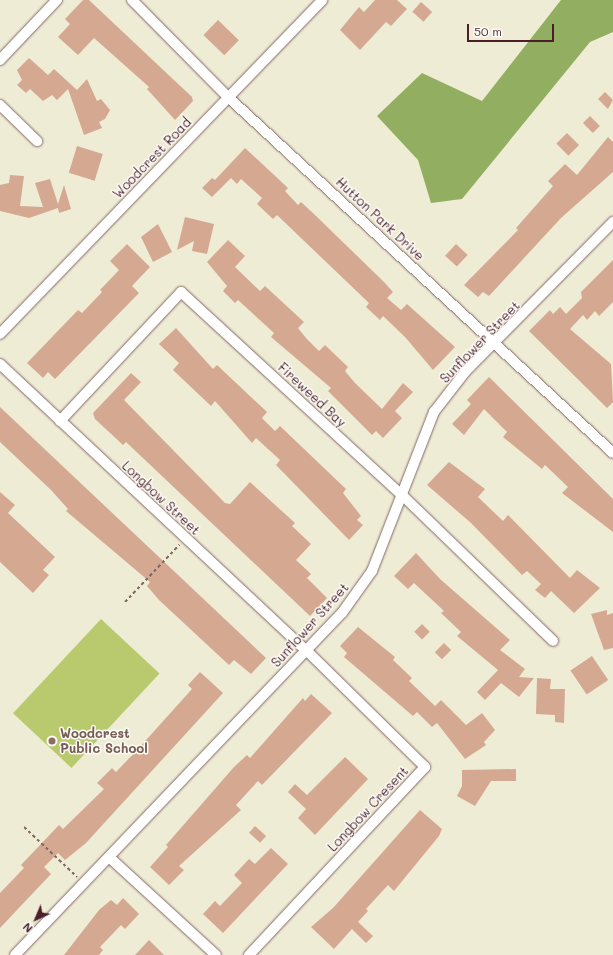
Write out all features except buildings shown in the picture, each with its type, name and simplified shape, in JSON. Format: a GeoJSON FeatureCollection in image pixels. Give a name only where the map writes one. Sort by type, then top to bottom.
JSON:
{"type":"FeatureCollection","features":[{"type":"Feature","properties":{"kind":"street"},"geometry":{"type":"LineString","coordinates":[[0,60],[57,0]]}},
{"type":"Feature","properties":{"kind":"street","name":"Hutton Park Drive"},"geometry":{"type":"LineString","coordinates":[[132,0],[228,97],[613,453]]}},
{"type":"Feature","properties":{"kind":"street","name":"Woodcrest Road"},"geometry":{"type":"LineString","coordinates":[[0,334],[322,0]]}},
{"type":"Feature","properties":{"kind":"street"},"geometry":{"type":"LineString","coordinates":[[0,105],[37,141]]}},
{"type":"Feature","properties":{"kind":"street","name":"Sunflower Street"},"geometry":{"type":"LineString","coordinates":[[15,955],[342,613],[372,572],[434,412],[465,372],[496,344],[613,222]]}},
{"type":"Feature","properties":{"kind":"street","name":"Fireweed Bay"},"geometry":{"type":"LineString","coordinates":[[60,421],[181,292],[402,495],[553,641]]}},
{"type":"Feature","properties":{"kind":"street","name":"Longbow Street"},"geometry":{"type":"LineString","coordinates":[[0,364],[306,650]]}},
{"type":"Feature","properties":{"kind":"street","name":"Longbow Cresent"},"geometry":{"type":"LineString","coordinates":[[249,955],[425,767],[306,650]]}},
{"type":"Feature","properties":{"kind":"street"},"geometry":{"type":"LineString","coordinates":[[109,857],[216,955]]}},
{"type":"Feature","properties":{"kind":"path"},"geometry":{"type":"LineString","coordinates":[[125,602],[185,538]]}},
{"type":"Feature","properties":{"kind":"path"},"geometry":{"type":"LineString","coordinates":[[24,827],[84,883]]}},
{"type":"Feature","properties":{"kind":"green space"},"geometry":{"type":"Polygon","coordinates":[[[561,0],[613,0],[613,32],[590,42],[462,199],[431,203],[418,160],[377,116],[422,73],[482,101],[561,0]]]}},
{"type":"Feature","properties":{"kind":"green space"},"geometry":{"type":"Polygon","coordinates":[[[101,619],[160,674],[72,768],[13,713],[101,619]]]}},
{"type":"Feature","properties":{"kind":"place","name":"Woodcrest Public School"},"geometry":{"type":"Point","coordinates":[52,741]}}]}
